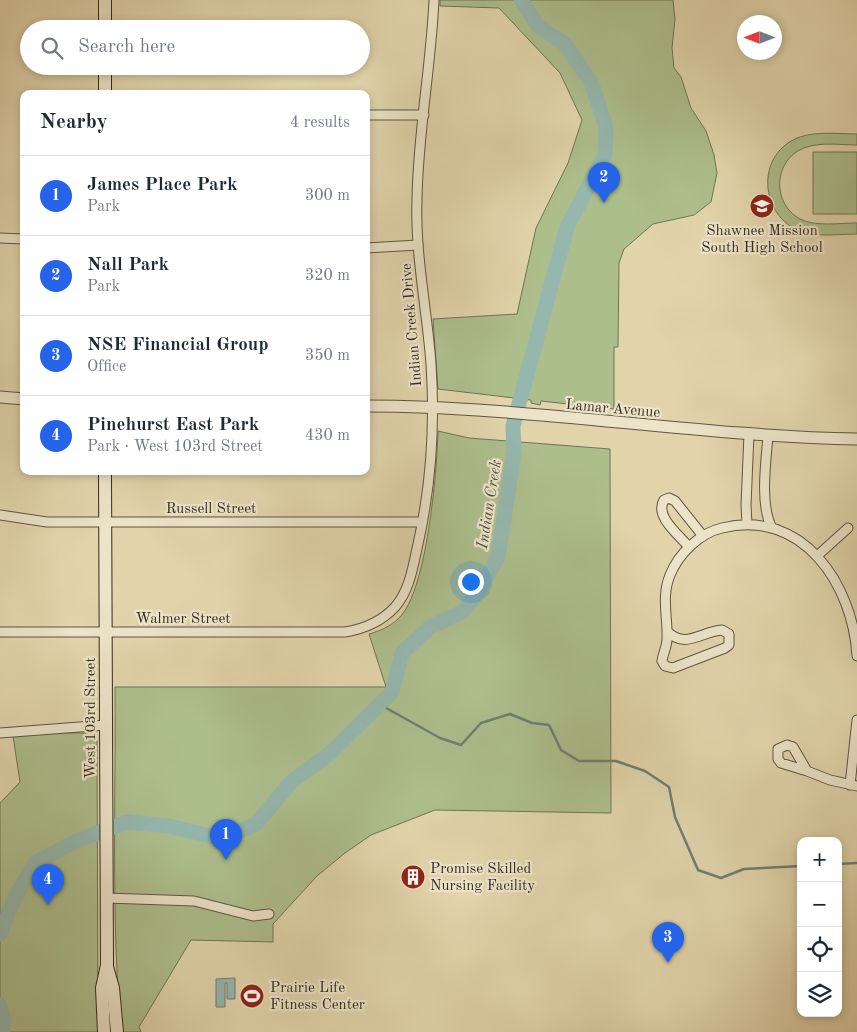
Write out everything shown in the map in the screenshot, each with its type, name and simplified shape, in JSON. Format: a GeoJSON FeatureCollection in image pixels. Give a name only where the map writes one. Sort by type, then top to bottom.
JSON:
{"type":"FeatureCollection","features":[{"type":"Feature","properties":{"kind":"main road"},"geometry":{"type":"LineString","coordinates":[[105,0],[105,20]]}},
{"type":"Feature","properties":{"kind":"main road"},"geometry":{"type":"LineString","coordinates":[[105,75],[105,90]]}},
{"type":"Feature","properties":{"kind":"main road","name":"West 103rd Street"},"geometry":{"type":"LineString","coordinates":[[104,1032],[102,988],[107,965],[105,475]]}},
{"type":"Feature","properties":{"kind":"main road","name":"West 103rd Street"},"geometry":{"type":"LineString","coordinates":[[107,965],[113,988],[117,1032]]}},
{"type":"Feature","properties":{"kind":"street","name":"Indian Creek Drive"},"geometry":{"type":"LineString","coordinates":[[366,627],[390,612],[401,600],[407,586],[422,522],[430,468],[431,364],[418,245],[417,200],[434,0]]}},
{"type":"Feature","properties":{"kind":"street"},"geometry":{"type":"LineString","coordinates":[[370,114],[424,115]]}},
{"type":"Feature","properties":{"kind":"street"},"geometry":{"type":"LineString","coordinates":[[0,238],[20,239]]}},
{"type":"Feature","properties":{"kind":"street"},"geometry":{"type":"LineString","coordinates":[[370,248],[418,245]]}},
{"type":"Feature","properties":{"kind":"street"},"geometry":{"type":"LineString","coordinates":[[0,397],[20,399]]}},
{"type":"Feature","properties":{"kind":"street","name":"Lamar Avenue"},"geometry":{"type":"LineString","coordinates":[[370,406],[432,408],[768,436],[857,439]]}},
{"type":"Feature","properties":{"kind":"street"},"geometry":{"type":"LineString","coordinates":[[747,524],[746,505],[750,434]]}},
{"type":"Feature","properties":{"kind":"street"},"geometry":{"type":"LineString","coordinates":[[768,436],[766,500],[768,519],[771,526]]}},
{"type":"Feature","properties":{"kind":"street"},"geometry":{"type":"LineString","coordinates":[[689,547],[662,515],[661,505],[664,500],[669,498],[675,500],[703,536]]}},
{"type":"Feature","properties":{"kind":"street","name":"Russell Street"},"geometry":{"type":"LineString","coordinates":[[0,515],[47,522],[422,522]]}},
{"type":"Feature","properties":{"kind":"street"},"geometry":{"type":"LineString","coordinates":[[667,631],[672,636],[689,640],[722,630],[729,634],[730,642],[725,648],[669,667],[662,661],[666,648],[667,631],[664,606],[667,584],[675,566],[689,547],[703,536],[718,529],[747,524],[771,526],[795,538],[816,556],[843,594],[853,624],[857,656]]}},
{"type":"Feature","properties":{"kind":"street"},"geometry":{"type":"LineString","coordinates":[[816,556],[848,528]]}},
{"type":"Feature","properties":{"kind":"street","name":"Walmer Street"},"geometry":{"type":"LineString","coordinates":[[0,632],[345,632],[366,627]]}},
{"type":"Feature","properties":{"kind":"street"},"geometry":{"type":"LineString","coordinates":[[807,770],[830,780],[853,785],[857,720]]}},
{"type":"Feature","properties":{"kind":"street"},"geometry":{"type":"LineString","coordinates":[[0,733],[106,725]]}},
{"type":"Feature","properties":{"kind":"street"},"geometry":{"type":"LineString","coordinates":[[106,898],[194,901],[253,916],[269,914]]}},
{"type":"Feature","properties":{"kind":"green space"},"geometry":{"type":"Polygon","coordinates":[[[440,0],[673,0],[675,19],[672,48],[674,68],[681,77],[691,108],[706,131],[714,155],[717,173],[711,202],[694,215],[653,224],[624,249],[619,263],[618,347],[614,347],[614,409],[541,401],[540,405],[531,403],[531,400],[438,389],[433,319],[517,314],[536,228],[568,163],[582,120],[560,73],[499,8],[440,6],[440,0]]]}},
{"type":"Feature","properties":{"kind":"green space"},"geometry":{"type":"Polygon","coordinates":[[[821,133],[857,134],[857,145],[819,145],[807,147],[796,152],[782,170],[780,191],[790,211],[800,219],[821,224],[857,223],[857,234],[811,234],[797,230],[784,221],[775,210],[769,196],[770,168],[776,155],[786,145],[807,135],[821,133]]]}},
{"type":"Feature","properties":{"kind":"green space"},"geometry":{"type":"Polygon","coordinates":[[[813,152],[857,152],[857,214],[813,214],[813,152]]]}},
{"type":"Feature","properties":{"kind":"green space"},"geometry":{"type":"Polygon","coordinates":[[[438,431],[469,438],[610,449],[611,813],[435,810],[371,835],[317,876],[273,924],[273,942],[191,940],[139,1027],[141,1032],[121,1032],[115,903],[115,687],[386,687],[369,634],[385,628],[399,618],[409,604],[417,583],[433,501],[438,431]]]}},
{"type":"Feature","properties":{"kind":"green space"},"geometry":{"type":"Polygon","coordinates":[[[34,733],[91,733],[97,740],[98,1032],[0,1032],[0,803],[20,782],[13,736],[34,733]]]}},
{"type":"Feature","properties":{"kind":"water"},"geometry":{"type":"Polygon","coordinates":[[[235,978],[235,999],[227,999],[227,983],[225,983],[225,1007],[216,1007],[216,979],[235,978]]]}},
{"type":"Feature","properties":{"kind":"waterway","name":"Indian Creek"},"geometry":{"type":"LineString","coordinates":[[0,934],[16,895],[35,863],[76,841],[127,822],[169,826],[223,839],[256,824],[292,781],[329,754],[392,692],[402,653],[430,627],[462,612],[476,595],[498,557],[514,453],[513,426],[567,227],[605,155],[606,127],[592,84],[565,44],[538,26],[521,0]]}},
{"type":"Feature","properties":{"kind":"waterway"},"geometry":{"type":"LineString","coordinates":[[379,704],[440,738],[461,745],[481,723],[510,714],[532,723],[549,725],[561,750],[579,761],[616,761],[645,771],[669,787],[675,817],[698,870],[721,878],[744,869],[797,866]]}},
{"type":"Feature","properties":{"kind":"waterway"},"geometry":{"type":"LineString","coordinates":[[842,864],[857,863]]}},
{"type":"Feature","properties":{"kind":"waterway","name":"Indian Creek"},"geometry":{"type":"LineString","coordinates":[[0,1005],[4,1021],[2,1032]]}},
{"type":"Feature","properties":{"kind":"place","name":"Nall Park"},"geometry":{"type":"Point","coordinates":[604,203]}},
{"type":"Feature","properties":{"kind":"place","name":"Shawnee Mission South High School"},"geometry":{"type":"Point","coordinates":[762,206]}},
{"type":"Feature","properties":{"kind":"place","name":"James Place Park"},"geometry":{"type":"Point","coordinates":[226,860]}},
{"type":"Feature","properties":{"kind":"place","name":"Promise Skilled Nursing Facility"},"geometry":{"type":"Point","coordinates":[413,877]}},
{"type":"Feature","properties":{"kind":"place","name":"Pinehurst East Park"},"geometry":{"type":"Point","coordinates":[48,905]}},
{"type":"Feature","properties":{"kind":"place","name":"NSE Financial Group"},"geometry":{"type":"Point","coordinates":[668,963]}},
{"type":"Feature","properties":{"kind":"place","name":"Prairie Life Fitness Center"},"geometry":{"type":"Point","coordinates":[252,996]}}]}
